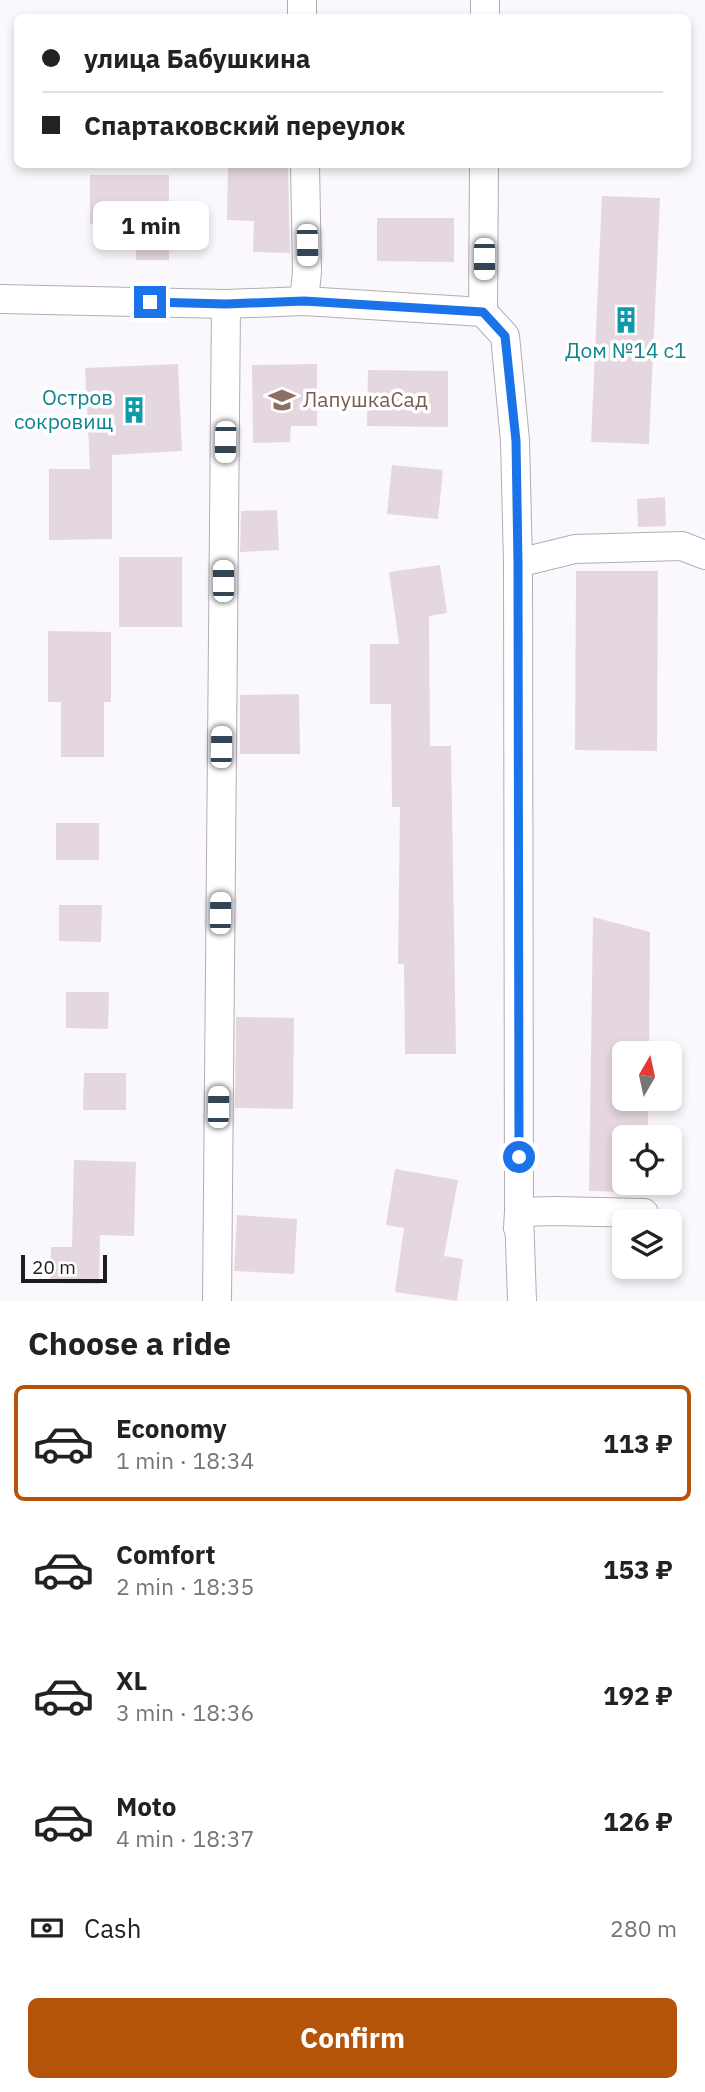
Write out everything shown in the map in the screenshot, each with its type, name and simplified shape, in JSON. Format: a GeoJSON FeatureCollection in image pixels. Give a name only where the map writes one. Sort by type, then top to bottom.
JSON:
{"type":"FeatureCollection","features":[{"type":"Feature","properties":{"kind":"street"},"geometry":{"type":"LineString","coordinates":[[304,301],[307,272],[305,168]]}},
{"type":"Feature","properties":{"kind":"street"},"geometry":{"type":"LineString","coordinates":[[484,168],[483,312],[505,336],[516,441],[519,1212],[522,1301]]}},
{"type":"Feature","properties":{"kind":"street"},"geometry":{"type":"LineString","coordinates":[[0,299],[226,304],[304,301],[483,312]]}},
{"type":"Feature","properties":{"kind":"street"},"geometry":{"type":"LineString","coordinates":[[217,1301],[226,304]]}},
{"type":"Feature","properties":{"kind":"street"},"geometry":{"type":"LineString","coordinates":[[518,563],[575,549],[682,546],[705,555]]}},
{"type":"Feature","properties":{"kind":"street"},"geometry":{"type":"LineString","coordinates":[[519,1212],[612,1212]]}},
{"type":"Feature","properties":{"kind":"street"},"geometry":{"type":"LineString","coordinates":[[514,1301],[519,1212]]}},
{"type":"Feature","properties":{"kind":"building"},"geometry":{"type":"Polygon","coordinates":[[[228,168],[288,168],[290,253],[253,252],[254,221],[227,220],[228,168]]]}},
{"type":"Feature","properties":{"kind":"building"},"geometry":{"type":"Polygon","coordinates":[[[90,175],[169,175],[169,260],[136,260],[136,224],[90,224],[90,175]]]}},
{"type":"Feature","properties":{"kind":"building","name":"Дом №14 с1"},"geometry":{"type":"Polygon","coordinates":[[[602,196],[660,198],[649,444],[591,442],[602,196]]]}},
{"type":"Feature","properties":{"kind":"building"},"geometry":{"type":"Polygon","coordinates":[[[377,218],[454,218],[454,262],[377,261],[377,218]]]}},
{"type":"Feature","properties":{"kind":"building","name":"Остров сокровищ"},"geometry":{"type":"Polygon","coordinates":[[[178,364],[182,451],[112,455],[112,539],[49,540],[49,469],[90,469],[85,368],[178,364]]]}},
{"type":"Feature","properties":{"kind":"building"},"geometry":{"type":"Polygon","coordinates":[[[317,364],[317,426],[291,426],[290,442],[253,443],[252,365],[317,364]]]}},
{"type":"Feature","properties":{"kind":"building"},"geometry":{"type":"Polygon","coordinates":[[[368,370],[448,371],[448,427],[367,426],[368,370]]]}},
{"type":"Feature","properties":{"kind":"building"},"geometry":{"type":"Polygon","coordinates":[[[392,465],[443,470],[438,519],[387,514],[392,465]]]}},
{"type":"Feature","properties":{"kind":"building"},"geometry":{"type":"Polygon","coordinates":[[[665,497],[666,526],[638,527],[637,499],[665,497]]]}},
{"type":"Feature","properties":{"kind":"building"},"geometry":{"type":"Polygon","coordinates":[[[277,510],[279,550],[240,552],[241,511],[277,510]]]}},
{"type":"Feature","properties":{"kind":"building"},"geometry":{"type":"Polygon","coordinates":[[[119,557],[182,557],[182,627],[119,627],[119,557]]]}},
{"type":"Feature","properties":{"kind":"building"},"geometry":{"type":"Polygon","coordinates":[[[440,565],[447,613],[429,616],[430,746],[451,746],[456,1054],[405,1054],[404,964],[398,964],[400,807],[392,807],[391,704],[370,704],[370,644],[399,644],[389,572],[440,565]]]}},
{"type":"Feature","properties":{"kind":"building"},"geometry":{"type":"Polygon","coordinates":[[[576,571],[658,571],[657,751],[575,750],[576,571]]]}},
{"type":"Feature","properties":{"kind":"building"},"geometry":{"type":"Polygon","coordinates":[[[48,631],[111,632],[111,702],[104,702],[104,757],[61,757],[61,702],[48,702],[48,631]]]}},
{"type":"Feature","properties":{"kind":"building"},"geometry":{"type":"Polygon","coordinates":[[[299,694],[300,754],[240,754],[240,695],[299,694]]]}},
{"type":"Feature","properties":{"kind":"building"},"geometry":{"type":"Polygon","coordinates":[[[56,823],[99,823],[99,860],[56,860],[56,823]]]}},
{"type":"Feature","properties":{"kind":"building"},"geometry":{"type":"Polygon","coordinates":[[[59,905],[102,905],[101,942],[59,941],[59,905]]]}},
{"type":"Feature","properties":{"kind":"building"},"geometry":{"type":"Polygon","coordinates":[[[593,917],[650,932],[649,1041],[612,1041],[612,1111],[648,1111],[648,1125],[612,1125],[612,1192],[589,1191],[593,917]]]}},
{"type":"Feature","properties":{"kind":"building"},"geometry":{"type":"Polygon","coordinates":[[[66,992],[109,992],[108,1029],[66,1028],[66,992]]]}},
{"type":"Feature","properties":{"kind":"building"},"geometry":{"type":"Polygon","coordinates":[[[236,1017],[294,1018],[293,1109],[235,1108],[236,1017]]]}},
{"type":"Feature","properties":{"kind":"building"},"geometry":{"type":"Polygon","coordinates":[[[84,1073],[126,1073],[126,1110],[83,1110],[84,1073]]]}},
{"type":"Feature","properties":{"kind":"building"},"geometry":{"type":"Polygon","coordinates":[[[74,1160],[136,1162],[134,1236],[100,1235],[99,1284],[50,1283],[51,1247],[72,1247],[74,1160]]]}},
{"type":"Feature","properties":{"kind":"building"},"geometry":{"type":"Polygon","coordinates":[[[395,1169],[458,1180],[444,1256],[463,1259],[457,1301],[395,1292],[404,1228],[386,1225],[395,1169]]]}},
{"type":"Feature","properties":{"kind":"building"},"geometry":{"type":"Polygon","coordinates":[[[237,1215],[297,1219],[294,1274],[234,1271],[237,1215]]]}},
{"type":"Feature","properties":{"kind":"place","name":"Дом №14 с1"},"geometry":{"type":"Point","coordinates":[626,320]}},
{"type":"Feature","properties":{"kind":"place","name":"ЛапушкаСад"},"geometry":{"type":"Point","coordinates":[282,400]}},
{"type":"Feature","properties":{"kind":"place","name":"Остров сокровищ"},"geometry":{"type":"Point","coordinates":[134,410]}},
{"type":"Feature","properties":{"kind":"route"},"geometry":{"type":"LineString","coordinates":[[150,302],[226,304],[304,301],[483,312],[505,336],[516,441],[519,1157]]}}]}
